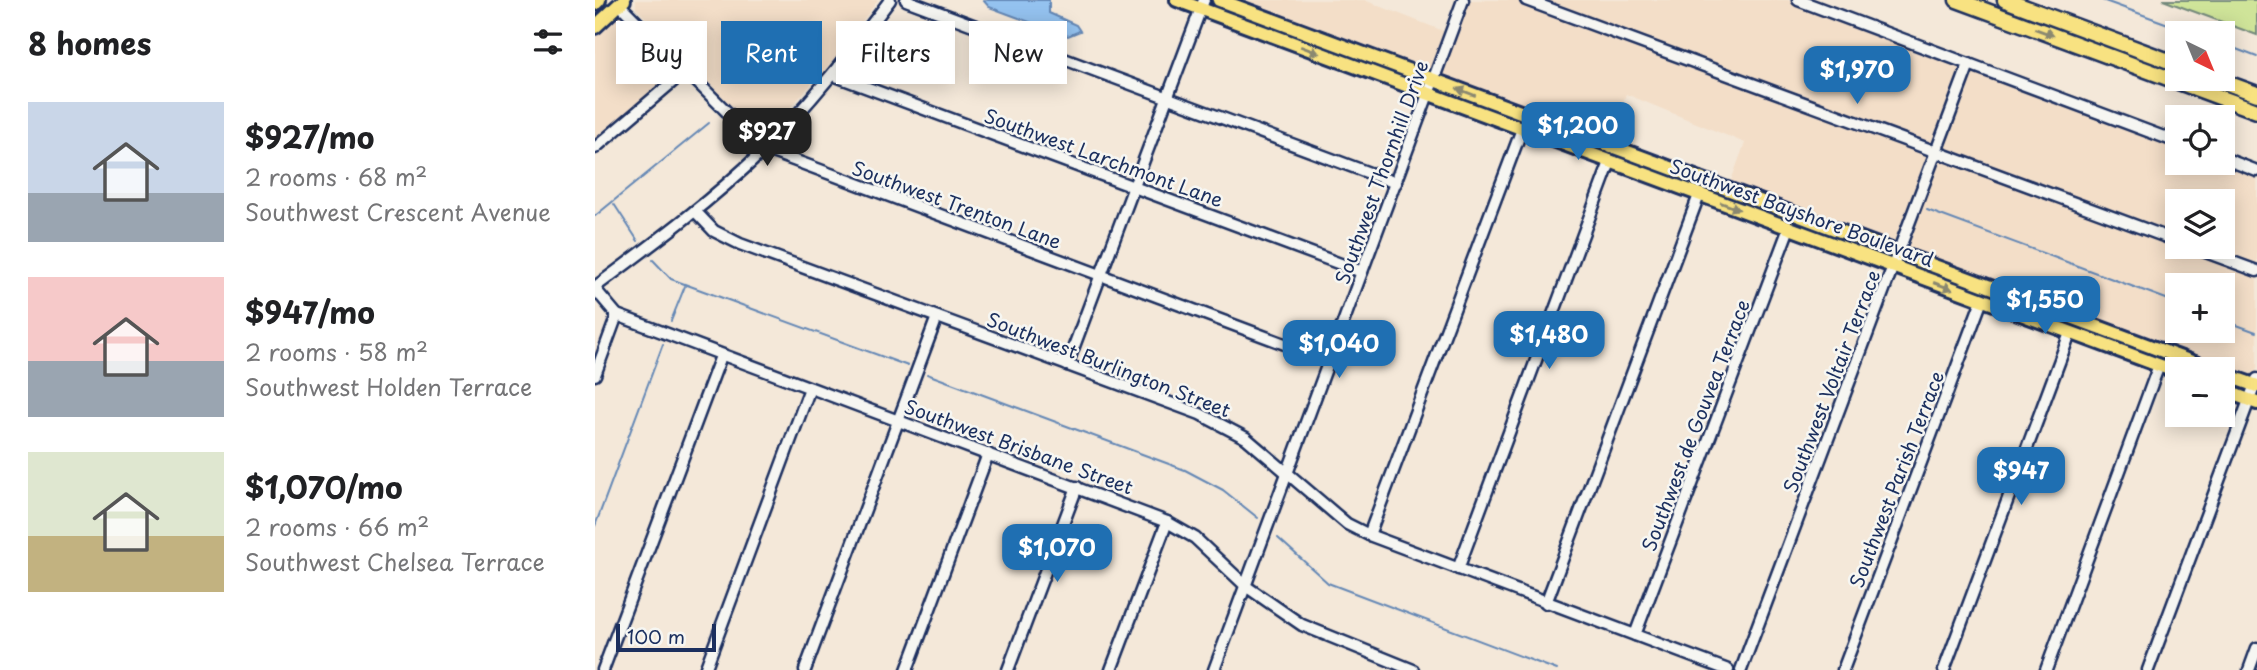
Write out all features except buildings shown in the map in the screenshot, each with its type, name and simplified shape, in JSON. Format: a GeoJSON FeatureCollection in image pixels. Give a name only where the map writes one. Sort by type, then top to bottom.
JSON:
{"type":"FeatureCollection","features":[{"type":"Feature","properties":{"kind":"highway"},"geometry":{"type":"LineString","coordinates":[[1957,0],[2257,111]]}},
{"type":"Feature","properties":{"kind":"highway"},"geometry":{"type":"LineString","coordinates":[[2005,0],[2165,60]]}},
{"type":"Feature","properties":{"kind":"highway"},"geometry":{"type":"LineString","coordinates":[[2235,86],[2257,94]]}},
{"type":"Feature","properties":{"kind":"main road","name":"Southwest Bayshore Boulevard"},"geometry":{"type":"LineString","coordinates":[[1177,0],[1202,4],[1429,95],[2165,367]]}},
{"type":"Feature","properties":{"kind":"main road","name":"Southwest Bayshore Boulevard"},"geometry":{"type":"LineString","coordinates":[[1219,0],[2178,357]]}},
{"type":"Feature","properties":{"kind":"main road"},"geometry":{"type":"LineString","coordinates":[[595,27],[622,2]]}},
{"type":"Feature","properties":{"kind":"main road"},"geometry":{"type":"LineString","coordinates":[[1538,135],[1545,132],[1584,147],[1595,140]]}},
{"type":"Feature","properties":{"kind":"main road"},"geometry":{"type":"LineString","coordinates":[[1611,162],[1627,157],[1671,174],[1680,171]]}},
{"type":"Feature","properties":{"kind":"main road"},"geometry":{"type":"LineString","coordinates":[[1997,306],[2005,303],[2060,324],[2069,317]]}},
{"type":"Feature","properties":{"kind":"main road"},"geometry":{"type":"LineString","coordinates":[[2070,333],[2090,329],[2139,348],[2147,346]]}},
{"type":"Feature","properties":{"kind":"main road"},"geometry":{"type":"LineString","coordinates":[[2235,377],[2256,384]]}},
{"type":"Feature","properties":{"kind":"main road"},"geometry":{"type":"LineString","coordinates":[[2235,394],[2253,401]]}},
{"type":"Feature","properties":{"kind":"street"},"geometry":{"type":"LineString","coordinates":[[595,288],[695,211],[764,149],[833,75],[890,0]]}},
{"type":"Feature","properties":{"kind":"street"},"geometry":{"type":"LineString","coordinates":[[906,0],[1396,183]]}},
{"type":"Feature","properties":{"kind":"street","name":"Southwest Thornhill Drive"},"geometry":{"type":"LineString","coordinates":[[1214,670],[1463,0]]}},
{"type":"Feature","properties":{"kind":"street"},"geometry":{"type":"LineString","coordinates":[[1526,0],[2165,237]]}},
{"type":"Feature","properties":{"kind":"street"},"geometry":{"type":"LineString","coordinates":[[1798,0],[2165,138]]}},
{"type":"Feature","properties":{"kind":"street","name":"Southwest Trenton Lane"},"geometry":{"type":"LineString","coordinates":[[622,2],[639,21]]}},
{"type":"Feature","properties":{"kind":"street"},"geometry":{"type":"LineString","coordinates":[[1067,365],[1202,4]]}},
{"type":"Feature","properties":{"kind":"street","name":"Southwest Voltair Terrace"},"geometry":{"type":"LineString","coordinates":[[1741,670],[1969,64]]}},
{"type":"Feature","properties":{"kind":"street","name":"Southwest Larchmont Lane"},"geometry":{"type":"LineString","coordinates":[[833,75],[1362,272]]}},
{"type":"Feature","properties":{"kind":"street"},"geometry":{"type":"LineString","coordinates":[[595,148],[670,84]]}},
{"type":"Feature","properties":{"kind":"street","name":"Southwest Trenton Lane"},"geometry":{"type":"LineString","coordinates":[[696,84],[764,149],[1329,361]]}},
{"type":"Feature","properties":{"kind":"street"},"geometry":{"type":"LineString","coordinates":[[1369,535],[1521,129]]}},
{"type":"Feature","properties":{"kind":"street"},"geometry":{"type":"LineString","coordinates":[[1458,569],[1611,162]]}},
{"type":"Feature","properties":{"kind":"street"},"geometry":{"type":"LineString","coordinates":[[2235,163],[2257,171]]}},
{"type":"Feature","properties":{"kind":"street"},"geometry":{"type":"LineString","coordinates":[[1546,603],[1699,195]]}},
{"type":"Feature","properties":{"kind":"street","name":"Southwest Burlington Street"},"geometry":{"type":"LineString","coordinates":[[695,211],[714,231],[740,244],[1200,414],[1246,438],[1288,471],[1347,524],[1369,535],[1728,670]]}},
{"type":"Feature","properties":{"kind":"street","name":"Southwest de Gouvea Terrace"},"geometry":{"type":"LineString","coordinates":[[1635,635],[1789,228]]}},
{"type":"Feature","properties":{"kind":"street"},"geometry":{"type":"LineString","coordinates":[[2224,259],[2257,271]]}},
{"type":"Feature","properties":{"kind":"street","name":"Southwest Brisbane Street"},"geometry":{"type":"LineString","coordinates":[[595,288],[617,315],[1167,522],[1195,537],[1218,556],[1247,587],[1302,625],[1413,670]]}},
{"type":"Feature","properties":{"kind":"street","name":"Southwest Parish Terrace"},"geometry":{"type":"LineString","coordinates":[[1843,670],[1982,300]]}},
{"type":"Feature","properties":{"kind":"street"},"geometry":{"type":"LineString","coordinates":[[595,375],[617,315]]}},
{"type":"Feature","properties":{"kind":"street"},"geometry":{"type":"LineString","coordinates":[[806,670],[937,317]]}},
{"type":"Feature","properties":{"kind":"street"},"geometry":{"type":"LineString","coordinates":[[1944,670],[2070,333]]}},
{"type":"Feature","properties":{"kind":"street"},"geometry":{"type":"LineString","coordinates":[[603,670],[721,356]]}},
{"type":"Feature","properties":{"kind":"street"},"geometry":{"type":"LineString","coordinates":[[2046,670],[2159,365]]}},
{"type":"Feature","properties":{"kind":"street"},"geometry":{"type":"LineString","coordinates":[[2148,670],[2253,401],[2256,384]]}},
{"type":"Feature","properties":{"kind":"street"},"geometry":{"type":"LineString","coordinates":[[705,670],[810,388]]}},
{"type":"Feature","properties":{"kind":"street"},"geometry":{"type":"LineString","coordinates":[[907,670],[988,454]]}},
{"type":"Feature","properties":{"kind":"street"},"geometry":{"type":"LineString","coordinates":[[1008,670],[1077,487]]}},
{"type":"Feature","properties":{"kind":"street"},"geometry":{"type":"LineString","coordinates":[[1111,670],[1167,522]]}},
{"type":"Feature","properties":{"kind":"street"},"geometry":{"type":"LineString","coordinates":[[2249,670],[2257,648]]}},
{"type":"Feature","properties":{"kind":"shaded area"},"geometry":{"type":"Polygon","coordinates":[[[636,0],[878,0],[862,21],[836,21],[836,57],[822,72],[822,21],[721,21],[721,84],[812,84],[766,133],[759,134],[707,81],[707,21],[649,21],[636,8],[636,0]]]}},
{"type":"Feature","properties":{"kind":"shaded area"},"geometry":{"type":"Polygon","coordinates":[[[1208,0],[1429,82],[1427,88],[1205,6],[1208,0]]]}},
{"type":"Feature","properties":{"kind":"shaded area"},"geometry":{"type":"Polygon","coordinates":[[[1229,0],[1364,0],[1446,32],[1432,75],[1229,0]]]}},
{"type":"Feature","properties":{"kind":"shaded area"},"geometry":{"type":"Polygon","coordinates":[[[1467,0],[1516,0],[1931,153],[1895,248],[1729,186],[1745,143],[1626,94],[1608,141],[1439,78],[1467,0]]]}},
{"type":"Feature","properties":{"kind":"shaded area"},"geometry":{"type":"Polygon","coordinates":[[[1536,0],[1791,0],[1964,66],[1933,147],[1536,0]]]}},
{"type":"Feature","properties":{"kind":"shaded area"},"geometry":{"type":"Polygon","coordinates":[[[623,13],[631,21],[616,21],[616,84],[664,84],[595,143],[595,38],[623,13]]]}},
{"type":"Feature","properties":{"kind":"shaded area"},"geometry":{"type":"Polygon","coordinates":[[[1971,69],[2165,143],[2165,175],[2235,175],[2235,170],[2257,178],[2257,267],[2235,259],[2235,189],[2165,189],[2165,233],[1940,149],[1971,69]]]}},
{"type":"Feature","properties":{"kind":"shaded area"},"geometry":{"type":"Polygon","coordinates":[[[1938,156],[2165,240],[2165,259],[2216,259],[2257,274],[2257,368],[2252,381],[2235,375],[2235,357],[2187,357],[1902,251],[1938,156]]]}},
{"type":"Feature","properties":{"kind":"shaded area"},"geometry":{"type":"Polygon","coordinates":[[[1726,193],[1893,255],[1890,261],[1723,200],[1726,193]]]}},
{"type":"Feature","properties":{"kind":"green space"},"geometry":{"type":"Polygon","coordinates":[[[2163,0],[2257,0],[2257,35],[2235,27],[2235,21],[2219,21],[2163,0]]]}},
{"type":"Feature","properties":{"kind":"water"},"geometry":{"type":"Polygon","coordinates":[[[983,0],[1049,0],[1049,13],[1067,21],[1027,21],[989,7],[983,0]]]}},
{"type":"Feature","properties":{"kind":"water"},"geometry":{"type":"Polygon","coordinates":[[[1067,21],[1076,25],[1080,31],[1068,36],[1067,21]]]}},
{"type":"Feature","properties":{"kind":"waterway"},"geometry":{"type":"LineString","coordinates":[[2102,0],[2165,23]]}},
{"type":"Feature","properties":{"kind":"waterway"},"geometry":{"type":"LineString","coordinates":[[2235,49],[2257,57]]}},
{"type":"Feature","properties":{"kind":"waterway"},"geometry":{"type":"LineString","coordinates":[[595,216],[709,123]]}},
{"type":"Feature","properties":{"kind":"waterway"},"geometry":{"type":"LineString","coordinates":[[614,204],[638,241]]}},
{"type":"Feature","properties":{"kind":"waterway"},"geometry":{"type":"LineString","coordinates":[[1927,210],[2165,299]]}},
{"type":"Feature","properties":{"kind":"waterway"},"geometry":{"type":"LineString","coordinates":[[653,260],[671,279],[908,366]]}},
{"type":"Feature","properties":{"kind":"waterway"},"geometry":{"type":"LineString","coordinates":[[671,321],[685,286]]}},
{"type":"Feature","properties":{"kind":"waterway"},"geometry":{"type":"LineString","coordinates":[[2235,324],[2256,332]]}},
{"type":"Feature","properties":{"kind":"waterway"},"geometry":{"type":"LineString","coordinates":[[595,526],[663,344]]}},
{"type":"Feature","properties":{"kind":"waterway"},"geometry":{"type":"LineString","coordinates":[[927,374],[1185,470],[1223,490],[1258,518]]}},
{"type":"Feature","properties":{"kind":"waterway"},"geometry":{"type":"LineString","coordinates":[[1278,538],[1328,583],[1557,670]]}}]}
